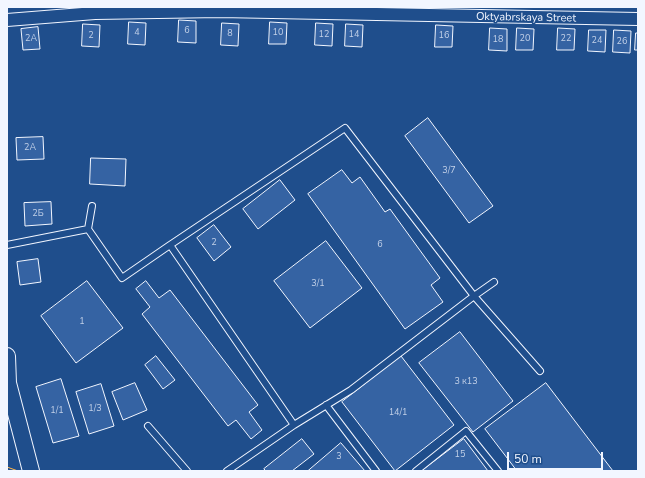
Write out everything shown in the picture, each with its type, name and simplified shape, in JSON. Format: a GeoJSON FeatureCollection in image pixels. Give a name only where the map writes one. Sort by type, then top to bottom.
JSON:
{"type":"FeatureCollection","features":[{"type":"Feature","properties":{"kind":"street","name":"Oktyabrskaya Street"},"geometry":{"type":"LineString","coordinates":[[7,20],[95,13],[212,11],[638,19]]}},
{"type":"Feature","properties":{"kind":"street"},"geometry":{"type":"LineString","coordinates":[[7,356],[8,382],[31,471]]}},
{"type":"Feature","properties":{"kind":"lane"},"geometry":{"type":"LineString","coordinates":[[92,206],[88,229],[122,278],[345,128],[474,296],[540,371]]}},
{"type":"Feature","properties":{"kind":"lane"},"geometry":{"type":"LineString","coordinates":[[7,244],[88,229]]}},
{"type":"Feature","properties":{"kind":"lane"},"geometry":{"type":"LineString","coordinates":[[170,245],[294,424]]}},
{"type":"Feature","properties":{"kind":"lane"},"geometry":{"type":"LineString","coordinates":[[227,471],[294,424],[351,390],[494,282]]}},
{"type":"Feature","properties":{"kind":"lane"},"geometry":{"type":"LineString","coordinates":[[326,405],[376,471]]}},
{"type":"Feature","properties":{"kind":"lane"},"geometry":{"type":"LineString","coordinates":[[148,426],[187,471]]}},
{"type":"Feature","properties":{"kind":"lane"},"geometry":{"type":"LineString","coordinates":[[416,471],[466,431],[498,471]]}},
{"type":"Feature","properties":{"kind":"building"},"geometry":{"type":"Polygon","coordinates":[[[179,20],[196,21],[196,43],[178,42],[179,20]]]}},
{"type":"Feature","properties":{"kind":"building"},"geometry":{"type":"Polygon","coordinates":[[[129,22],[146,23],[145,45],[128,44],[129,22]]]}},
{"type":"Feature","properties":{"kind":"building"},"geometry":{"type":"Polygon","coordinates":[[[270,22],[287,23],[286,44],[269,44],[270,22]]]}},
{"type":"Feature","properties":{"kind":"building"},"geometry":{"type":"Polygon","coordinates":[[[222,23],[239,24],[238,46],[221,45],[222,23]]]}},
{"type":"Feature","properties":{"kind":"building"},"geometry":{"type":"Polygon","coordinates":[[[316,23],[333,24],[332,46],[315,45],[316,23]]]}},
{"type":"Feature","properties":{"kind":"building"},"geometry":{"type":"Polygon","coordinates":[[[83,24],[100,25],[99,47],[82,46],[83,24]]]}},
{"type":"Feature","properties":{"kind":"building"},"geometry":{"type":"Polygon","coordinates":[[[346,24],[363,25],[362,47],[345,46],[346,24]]]}},
{"type":"Feature","properties":{"kind":"building"},"geometry":{"type":"Polygon","coordinates":[[[436,25],[453,26],[452,47],[435,47],[436,25]]]}},
{"type":"Feature","properties":{"kind":"building"},"geometry":{"type":"Polygon","coordinates":[[[38,27],[40,49],[23,50],[21,29],[38,27]]]}},
{"type":"Feature","properties":{"kind":"building"},"geometry":{"type":"Polygon","coordinates":[[[490,28],[507,29],[507,51],[489,50],[490,28]]]}},
{"type":"Feature","properties":{"kind":"building"},"geometry":{"type":"Polygon","coordinates":[[[517,28],[534,29],[533,50],[516,50],[517,28]]]}},
{"type":"Feature","properties":{"kind":"building"},"geometry":{"type":"Polygon","coordinates":[[[558,28],[575,29],[574,50],[557,50],[558,28]]]}},
{"type":"Feature","properties":{"kind":"building"},"geometry":{"type":"Polygon","coordinates":[[[589,30],[606,30],[605,52],[588,51],[589,30]]]}},
{"type":"Feature","properties":{"kind":"building"},"geometry":{"type":"Polygon","coordinates":[[[614,30],[631,31],[630,53],[613,52],[614,30]]]}},
{"type":"Feature","properties":{"kind":"building"},"geometry":{"type":"Polygon","coordinates":[[[636,33],[638,33],[638,50],[635,50],[636,33]]]}},
{"type":"Feature","properties":{"kind":"building"},"geometry":{"type":"Polygon","coordinates":[[[428,118],[493,206],[469,223],[405,136],[428,118]]]}},
{"type":"Feature","properties":{"kind":"building"},"geometry":{"type":"Polygon","coordinates":[[[43,137],[44,159],[17,160],[16,138],[43,137]]]}},
{"type":"Feature","properties":{"kind":"building"},"geometry":{"type":"Polygon","coordinates":[[[91,158],[126,159],[125,186],[90,184],[91,158]]]}},
{"type":"Feature","properties":{"kind":"building"},"geometry":{"type":"Polygon","coordinates":[[[342,170],[352,183],[360,177],[385,212],[390,209],[440,278],[431,285],[443,302],[405,329],[308,194],[342,170]]]}},
{"type":"Feature","properties":{"kind":"building"},"geometry":{"type":"Polygon","coordinates":[[[280,180],[295,200],[258,229],[243,209],[280,180]]]}},
{"type":"Feature","properties":{"kind":"building"},"geometry":{"type":"Polygon","coordinates":[[[51,202],[52,224],[25,226],[24,203],[51,202]]]}},
{"type":"Feature","properties":{"kind":"building"},"geometry":{"type":"Polygon","coordinates":[[[214,225],[231,247],[214,261],[197,238],[214,225]]]}},
{"type":"Feature","properties":{"kind":"building"},"geometry":{"type":"Polygon","coordinates":[[[326,241],[362,288],[310,328],[274,281],[326,241]]]}},
{"type":"Feature","properties":{"kind":"building"},"geometry":{"type":"Polygon","coordinates":[[[38,259],[41,282],[20,285],[17,262],[38,259]]]}},
{"type":"Feature","properties":{"kind":"building"},"geometry":{"type":"Polygon","coordinates":[[[87,281],[123,328],[76,363],[41,316],[87,281]]]}},
{"type":"Feature","properties":{"kind":"building"},"geometry":{"type":"Polygon","coordinates":[[[146,281],[159,298],[170,290],[258,405],[249,412],[262,430],[251,439],[236,420],[228,426],[142,314],[150,307],[136,289],[146,281]]]}},
{"type":"Feature","properties":{"kind":"building"},"geometry":{"type":"Polygon","coordinates":[[[460,332],[513,401],[473,432],[419,363],[460,332]]]}},
{"type":"Feature","properties":{"kind":"building"},"geometry":{"type":"Polygon","coordinates":[[[156,356],[175,380],[163,389],[145,365],[156,356]]]}},
{"type":"Feature","properties":{"kind":"building"},"geometry":{"type":"Polygon","coordinates":[[[401,356],[454,425],[395,471],[342,402],[401,356]]]}},
{"type":"Feature","properties":{"kind":"building"},"geometry":{"type":"Polygon","coordinates":[[[61,379],[79,436],[53,443],[36,387],[61,379]]]}},
{"type":"Feature","properties":{"kind":"building"},"geometry":{"type":"Polygon","coordinates":[[[135,383],[147,410],[123,420],[112,392],[135,383]]]}},
{"type":"Feature","properties":{"kind":"building"},"geometry":{"type":"Polygon","coordinates":[[[546,383],[613,471],[517,471],[485,429],[546,383]]]}},
{"type":"Feature","properties":{"kind":"building"},"geometry":{"type":"Polygon","coordinates":[[[101,384],[114,426],[89,434],[76,392],[101,384]]]}},
{"type":"Feature","properties":{"kind":"building"},"geometry":{"type":"Polygon","coordinates":[[[302,439],[314,454],[292,471],[266,471],[264,469],[302,439]]]}},
{"type":"Feature","properties":{"kind":"building"},"geometry":{"type":"Polygon","coordinates":[[[464,439],[488,471],[423,470],[464,439]]]}},
{"type":"Feature","properties":{"kind":"building"},"geometry":{"type":"Polygon","coordinates":[[[341,443],[365,471],[308,471],[341,443]]]}},
{"type":"Feature","properties":{"kind":"power"},"geometry":{"type":"LineString","coordinates":[[7,467],[18,471]]}}]}
